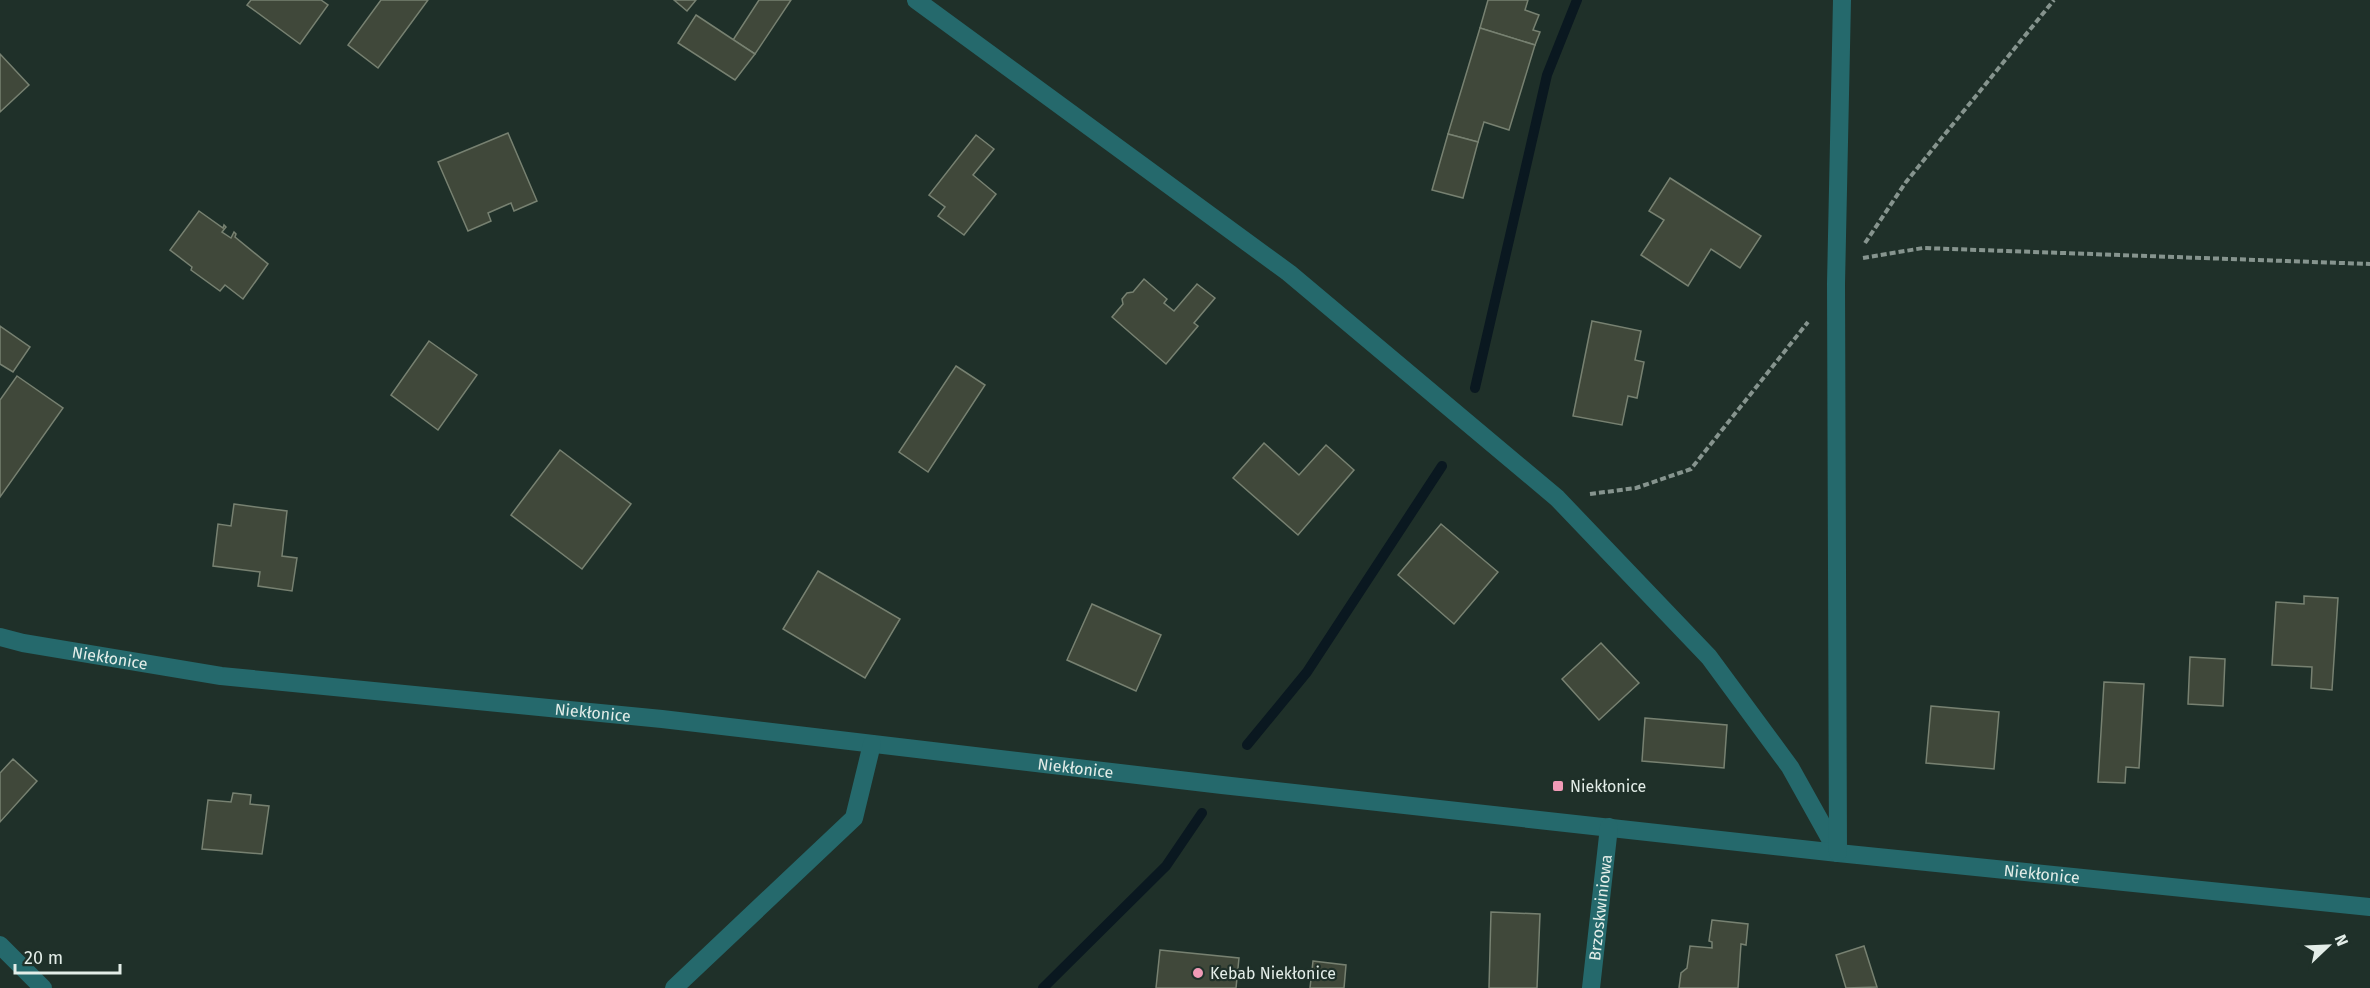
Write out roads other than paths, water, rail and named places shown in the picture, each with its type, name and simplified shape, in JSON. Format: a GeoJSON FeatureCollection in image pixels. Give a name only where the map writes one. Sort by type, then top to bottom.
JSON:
{"type":"FeatureCollection","features":[{"type":"Feature","properties":{"kind":"street"},"geometry":{"type":"LineString","coordinates":[[916,0],[1289,273],[1557,498],[1709,657],[1790,767],[1838,853]]}},
{"type":"Feature","properties":{"kind":"street"},"geometry":{"type":"LineString","coordinates":[[1838,853],[1836,284],[1842,0]]}},
{"type":"Feature","properties":{"kind":"street","name":"Niekłonice"},"geometry":{"type":"LineString","coordinates":[[0,637],[23,643],[221,676],[662,719],[1233,786],[1838,853],[2370,907]]}},
{"type":"Feature","properties":{"kind":"street"},"geometry":{"type":"LineString","coordinates":[[674,988],[854,818],[872,744]]}},
{"type":"Feature","properties":{"kind":"street","name":"Brzoskwiniowa"},"geometry":{"type":"LineString","coordinates":[[1591,988],[1609,827]]}},
{"type":"Feature","properties":{"kind":"street"},"geometry":{"type":"LineString","coordinates":[[0,945],[43,988]]}},
{"type":"Feature","properties":{"kind":"waterway"},"geometry":{"type":"LineString","coordinates":[[1475,388],[1547,75],[1577,0]]}},
{"type":"Feature","properties":{"kind":"waterway"},"geometry":{"type":"LineString","coordinates":[[1247,745],[1307,672],[1442,466]]}},
{"type":"Feature","properties":{"kind":"waterway"},"geometry":{"type":"LineString","coordinates":[[1043,988],[1166,866],[1202,813]]}},
{"type":"Feature","properties":{"kind":"place","name":"Niekłonice"},"geometry":{"type":"Point","coordinates":[1558,786]}},
{"type":"Feature","properties":{"kind":"place","name":"Kebab Niekłonice"},"geometry":{"type":"Point","coordinates":[1198,973]}}]}
